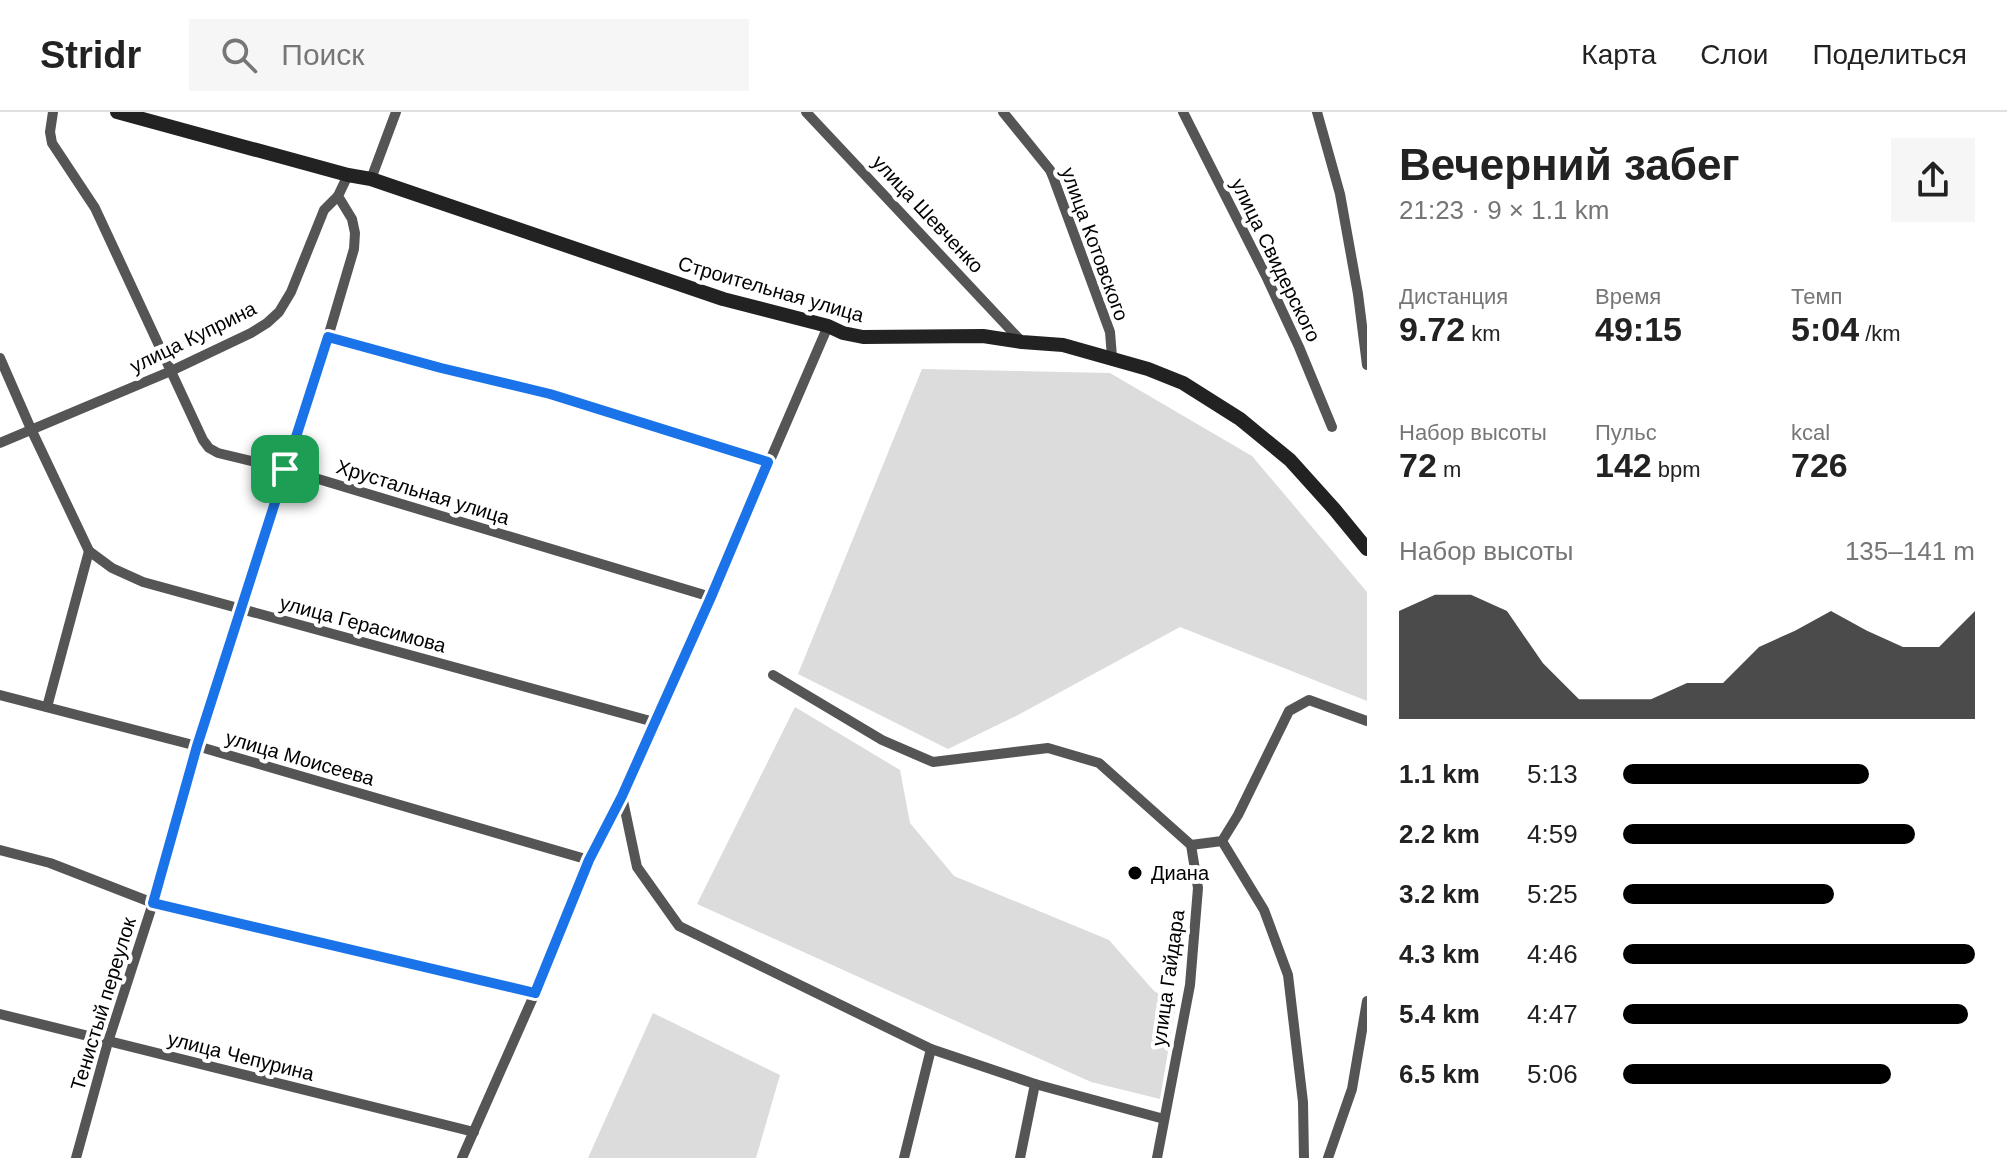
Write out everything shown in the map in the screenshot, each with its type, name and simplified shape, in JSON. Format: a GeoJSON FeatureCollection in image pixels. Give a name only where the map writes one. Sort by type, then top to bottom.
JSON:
{"type":"FeatureCollection","features":[{"type":"Feature","properties":{"kind":"main road","name":"Строительная улица"},"geometry":{"type":"LineString","coordinates":[[117,112],[371,179],[723,299],[828,326],[843,333],[863,337],[983,336],[1063,345],[1148,369],[1183,383],[1240,419],[1290,460],[1367,549]]}},
{"type":"Feature","properties":{"kind":"street","name":"Хрустальная улица"},"geometry":{"type":"LineString","coordinates":[[53,112],[52,143],[95,208],[209,448],[711,597]]}},
{"type":"Feature","properties":{"kind":"street"},"geometry":{"type":"LineString","coordinates":[[371,179],[396,112]]}},
{"type":"Feature","properties":{"kind":"street","name":"улица Шевченко"},"geometry":{"type":"LineString","coordinates":[[806,112],[1022,342]]}},
{"type":"Feature","properties":{"kind":"street","name":"улица Котовского"},"geometry":{"type":"LineString","coordinates":[[1003,112],[1053,177],[1110,332],[1112,357]]}},
{"type":"Feature","properties":{"kind":"street","name":"улица Свидерского"},"geometry":{"type":"LineString","coordinates":[[1183,112],[1266,276],[1332,427]]}},
{"type":"Feature","properties":{"kind":"street"},"geometry":{"type":"LineString","coordinates":[[1317,112],[1340,194],[1367,365]]}},
{"type":"Feature","properties":{"kind":"street"},"geometry":{"type":"LineString","coordinates":[[338,196],[348,175]]}},
{"type":"Feature","properties":{"kind":"street","name":"улица Куприна"},"geometry":{"type":"LineString","coordinates":[[0,443],[171,371],[267,323],[279,312],[291,292],[324,210],[338,196]]}},
{"type":"Feature","properties":{"kind":"street","name":"Тенистый переулок"},"geometry":{"type":"LineString","coordinates":[[76,1158],[197,746],[354,249],[352,219],[338,196]]}},
{"type":"Feature","properties":{"kind":"street"},"geometry":{"type":"LineString","coordinates":[[467,1155],[589,860],[622,796],[828,326]]}},
{"type":"Feature","properties":{"kind":"street"},"geometry":{"type":"LineString","coordinates":[[328,337],[550,394],[768,462]]}},
{"type":"Feature","properties":{"kind":"street"},"geometry":{"type":"LineString","coordinates":[[0,358],[89,551],[47,707]]}},
{"type":"Feature","properties":{"kind":"street","name":"улица Герасимова"},"geometry":{"type":"LineString","coordinates":[[89,551],[112,568],[143,582],[654,722]]}},
{"type":"Feature","properties":{"kind":"street"},"geometry":{"type":"LineString","coordinates":[[773,675],[882,740],[933,762],[1048,748],[1099,763],[1191,845],[1222,841]]}},
{"type":"Feature","properties":{"kind":"street","name":"улица Моисеева"},"geometry":{"type":"LineString","coordinates":[[0,695],[197,746],[589,860]]}},
{"type":"Feature","properties":{"kind":"street"},"geometry":{"type":"LineString","coordinates":[[1222,841],[1289,711],[1309,700],[1367,721]]}},
{"type":"Feature","properties":{"kind":"street"},"geometry":{"type":"LineString","coordinates":[[622,796],[637,867],[679,926],[931,1049],[1035,1084],[1164,1119]]}},
{"type":"Feature","properties":{"kind":"street"},"geometry":{"type":"LineString","coordinates":[[1222,841],[1264,910],[1288,975],[1303,1102],[1304,1158]]}},
{"type":"Feature","properties":{"kind":"street","name":"улица Гайдара"},"geometry":{"type":"LineString","coordinates":[[1157,1158],[1190,985],[1198,888],[1191,845]]}},
{"type":"Feature","properties":{"kind":"street"},"geometry":{"type":"LineString","coordinates":[[0,850],[50,863],[153,903],[535,993]]}},
{"type":"Feature","properties":{"kind":"street"},"geometry":{"type":"LineString","coordinates":[[1328,1158],[1352,1089],[1367,1001]]}},
{"type":"Feature","properties":{"kind":"street","name":"улица Чепурина"},"geometry":{"type":"LineString","coordinates":[[0,1014],[474,1132]]}},
{"type":"Feature","properties":{"kind":"street"},"geometry":{"type":"LineString","coordinates":[[904,1158],[931,1049]]}},
{"type":"Feature","properties":{"kind":"street"},"geometry":{"type":"LineString","coordinates":[[1020,1158],[1035,1084]]}},
{"type":"Feature","properties":{"kind":"shaded area"},"geometry":{"type":"Polygon","coordinates":[[[922,369],[1110,373],[1252,456],[1367,592],[1367,701],[1180,627],[1018,715],[948,749],[798,674],[922,369]]]}},
{"type":"Feature","properties":{"kind":"shaded area"},"geometry":{"type":"Polygon","coordinates":[[[795,707],[900,770],[910,823],[954,876],[1109,940],[1154,991],[1176,1004],[1160,1099],[1091,1082],[697,904],[795,707]]]}},
{"type":"Feature","properties":{"kind":"shaded area"},"geometry":{"type":"Polygon","coordinates":[[[653,1013],[780,1075],[756,1158],[588,1158],[653,1013]]]}},
{"type":"Feature","properties":{"kind":"place","name":"Диана"},"geometry":{"type":"Point","coordinates":[1135,873]}},
{"type":"Feature","properties":{"kind":"route"},"geometry":{"type":"LineString","coordinates":[[328,337],[550,394],[768,462],[622,796],[589,860],[535,993],[153,903],[197,746],[285,469],[328,337]]}}]}
